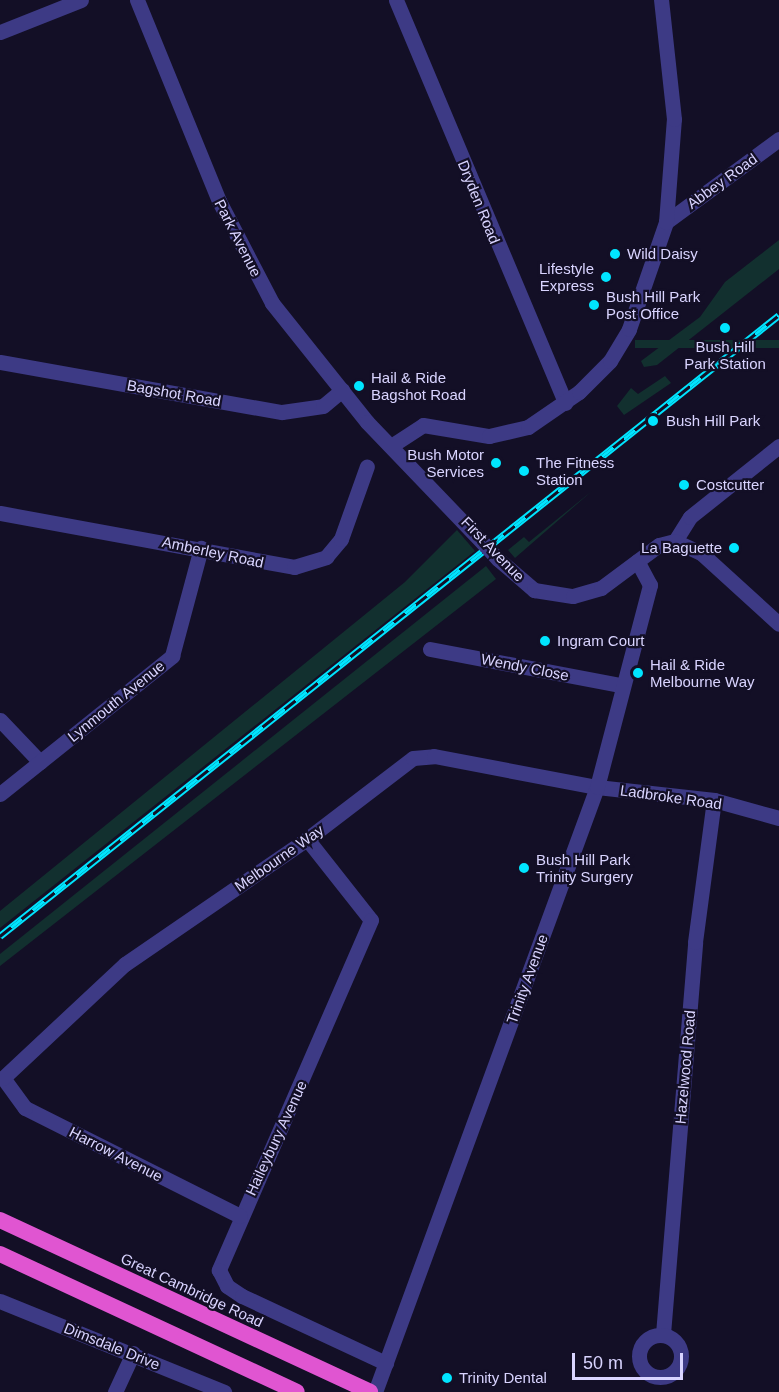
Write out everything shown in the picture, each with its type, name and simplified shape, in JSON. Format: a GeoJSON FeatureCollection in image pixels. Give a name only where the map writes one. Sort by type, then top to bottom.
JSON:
{"type":"FeatureCollection","features":[{"type":"Feature","properties":{"kind":"highway","name":"Great Cambridge Road"},"geometry":{"type":"LineString","coordinates":[[0,1220],[370,1392]]}},
{"type":"Feature","properties":{"kind":"highway"},"geometry":{"type":"LineString","coordinates":[[0,1254],[297,1392]]}},
{"type":"Feature","properties":{"kind":"street"},"geometry":{"type":"LineString","coordinates":[[0,32],[81,0]]}},
{"type":"Feature","properties":{"kind":"street","name":"Park Avenue"},"geometry":{"type":"LineString","coordinates":[[137,0],[243,251],[273,303],[342,390],[391,446]]}},
{"type":"Feature","properties":{"kind":"street","name":"Dryden Road"},"geometry":{"type":"LineString","coordinates":[[396,0],[565,403]]}},
{"type":"Feature","properties":{"kind":"street"},"geometry":{"type":"LineString","coordinates":[[391,446],[423,425],[507,434],[565,403],[610,361],[629,329],[666,222],[674,119],[661,0]]}},
{"type":"Feature","properties":{"kind":"street","name":"Abbey Road"},"geometry":{"type":"LineString","coordinates":[[666,222],[779,140]]}},
{"type":"Feature","properties":{"kind":"street","name":"Bagshot Road"},"geometry":{"type":"LineString","coordinates":[[0,362],[282,412],[322,406],[342,390]]}},
{"type":"Feature","properties":{"kind":"street","name":"First Avenue"},"geometry":{"type":"LineString","coordinates":[[391,446],[498,559],[534,590],[560,596],[601,588],[659,545],[675,541]]}},
{"type":"Feature","properties":{"kind":"street"},"geometry":{"type":"LineString","coordinates":[[779,446],[690,517],[675,541],[701,553],[779,624]]}},
{"type":"Feature","properties":{"kind":"street","name":"Amberley Road"},"geometry":{"type":"LineString","coordinates":[[0,513],[201,548],[272,564],[310,565],[341,539],[367,466]]}},
{"type":"Feature","properties":{"kind":"street","name":"Lynmouth Avenue"},"geometry":{"type":"LineString","coordinates":[[0,794],[172,656],[201,548]]}},
{"type":"Feature","properties":{"kind":"street","name":"Trinity Avenue"},"geometry":{"type":"LineString","coordinates":[[375,1392],[597,787],[621,685],[650,585],[638,561]]}},
{"type":"Feature","properties":{"kind":"street","name":"Wendy Close"},"geometry":{"type":"LineString","coordinates":[[430,649],[621,685]]}},
{"type":"Feature","properties":{"kind":"street"},"geometry":{"type":"LineString","coordinates":[[0,720],[40,762]]}},
{"type":"Feature","properties":{"kind":"street","name":"Melbourne Way"},"geometry":{"type":"LineString","coordinates":[[3,1078],[125,964],[308,839],[422,755],[597,787]]}},
{"type":"Feature","properties":{"kind":"street","name":"Ladbroke Road"},"geometry":{"type":"LineString","coordinates":[[597,787],[714,800],[779,818]]}},
{"type":"Feature","properties":{"kind":"street","name":"Hazelwood Road"},"geometry":{"type":"LineString","coordinates":[[663,1334],[695,942],[714,800]]}},
{"type":"Feature","properties":{"kind":"street","name":"Haileybury Avenue"},"geometry":{"type":"LineString","coordinates":[[308,839],[371,920],[220,1264],[227,1286],[386,1363]]}},
{"type":"Feature","properties":{"kind":"street","name":"Harrow Avenue"},"geometry":{"type":"LineString","coordinates":[[3,1078],[25,1108],[240,1216]]}},
{"type":"Feature","properties":{"kind":"street","name":"Dimsdale Drive"},"geometry":{"type":"LineString","coordinates":[[0,1301],[133,1353],[224,1392]]}},
{"type":"Feature","properties":{"kind":"street"},"geometry":{"type":"LineString","coordinates":[[115,1392],[133,1353]]}},
{"type":"Feature","properties":{"kind":"green space"},"geometry":{"type":"Polygon","coordinates":[[[779,240],[779,269],[657,365],[644,367],[641,361],[700,317],[725,282],[779,240]]]}},
{"type":"Feature","properties":{"kind":"green space"},"geometry":{"type":"Polygon","coordinates":[[[635,340],[779,340],[779,348],[635,348],[635,340]]]}},
{"type":"Feature","properties":{"kind":"green space"},"geometry":{"type":"Polygon","coordinates":[[[665,376],[671,383],[624,415],[617,406],[631,388],[638,394],[665,376]]]}},
{"type":"Feature","properties":{"kind":"green space"},"geometry":{"type":"Polygon","coordinates":[[[592,491],[515,558],[508,550],[524,537],[529,542],[592,491]]]}},
{"type":"Feature","properties":{"kind":"green space"},"geometry":{"type":"Polygon","coordinates":[[[457,530],[475,551],[0,928],[0,911],[405,582],[457,530]]]}},
{"type":"Feature","properties":{"kind":"green space"},"geometry":{"type":"Polygon","coordinates":[[[486,566],[496,579],[0,966],[0,954],[486,566]]]}},
{"type":"Feature","properties":{"kind":"railway"},"geometry":{"type":"LineString","coordinates":[[0,936],[779,315]]}},
{"type":"Feature","properties":{"kind":"place","name":"Wild Daisy"},"geometry":{"type":"Point","coordinates":[615,254]}},
{"type":"Feature","properties":{"kind":"place","name":"Lifestyle Express"},"geometry":{"type":"Point","coordinates":[606,277]}},
{"type":"Feature","properties":{"kind":"place","name":"Bush Hill Park Post Office"},"geometry":{"type":"Point","coordinates":[594,305]}},
{"type":"Feature","properties":{"kind":"place","name":"Bush Hill Park Station"},"geometry":{"type":"Point","coordinates":[725,328]}},
{"type":"Feature","properties":{"kind":"place","name":"Hail & Ride Bagshot Road"},"geometry":{"type":"Point","coordinates":[359,386]}},
{"type":"Feature","properties":{"kind":"place","name":"Bush Hill Park"},"geometry":{"type":"Point","coordinates":[653,421]}},
{"type":"Feature","properties":{"kind":"place","name":"Bush Motor Services"},"geometry":{"type":"Point","coordinates":[496,463]}},
{"type":"Feature","properties":{"kind":"place","name":"The Fitness Station"},"geometry":{"type":"Point","coordinates":[524,471]}},
{"type":"Feature","properties":{"kind":"place","name":"Costcutter"},"geometry":{"type":"Point","coordinates":[684,485]}},
{"type":"Feature","properties":{"kind":"place","name":"La Baguette"},"geometry":{"type":"Point","coordinates":[734,548]}},
{"type":"Feature","properties":{"kind":"place","name":"Ingram Court"},"geometry":{"type":"Point","coordinates":[545,641]}},
{"type":"Feature","properties":{"kind":"place","name":"Hail & Ride Melbourne Way"},"geometry":{"type":"Point","coordinates":[638,673]}},
{"type":"Feature","properties":{"kind":"place","name":"Bush Hill Park Trinity Surgery"},"geometry":{"type":"Point","coordinates":[524,868]}},
{"type":"Feature","properties":{"kind":"place","name":"Trinity Dental"},"geometry":{"type":"Point","coordinates":[447,1378]}}]}
